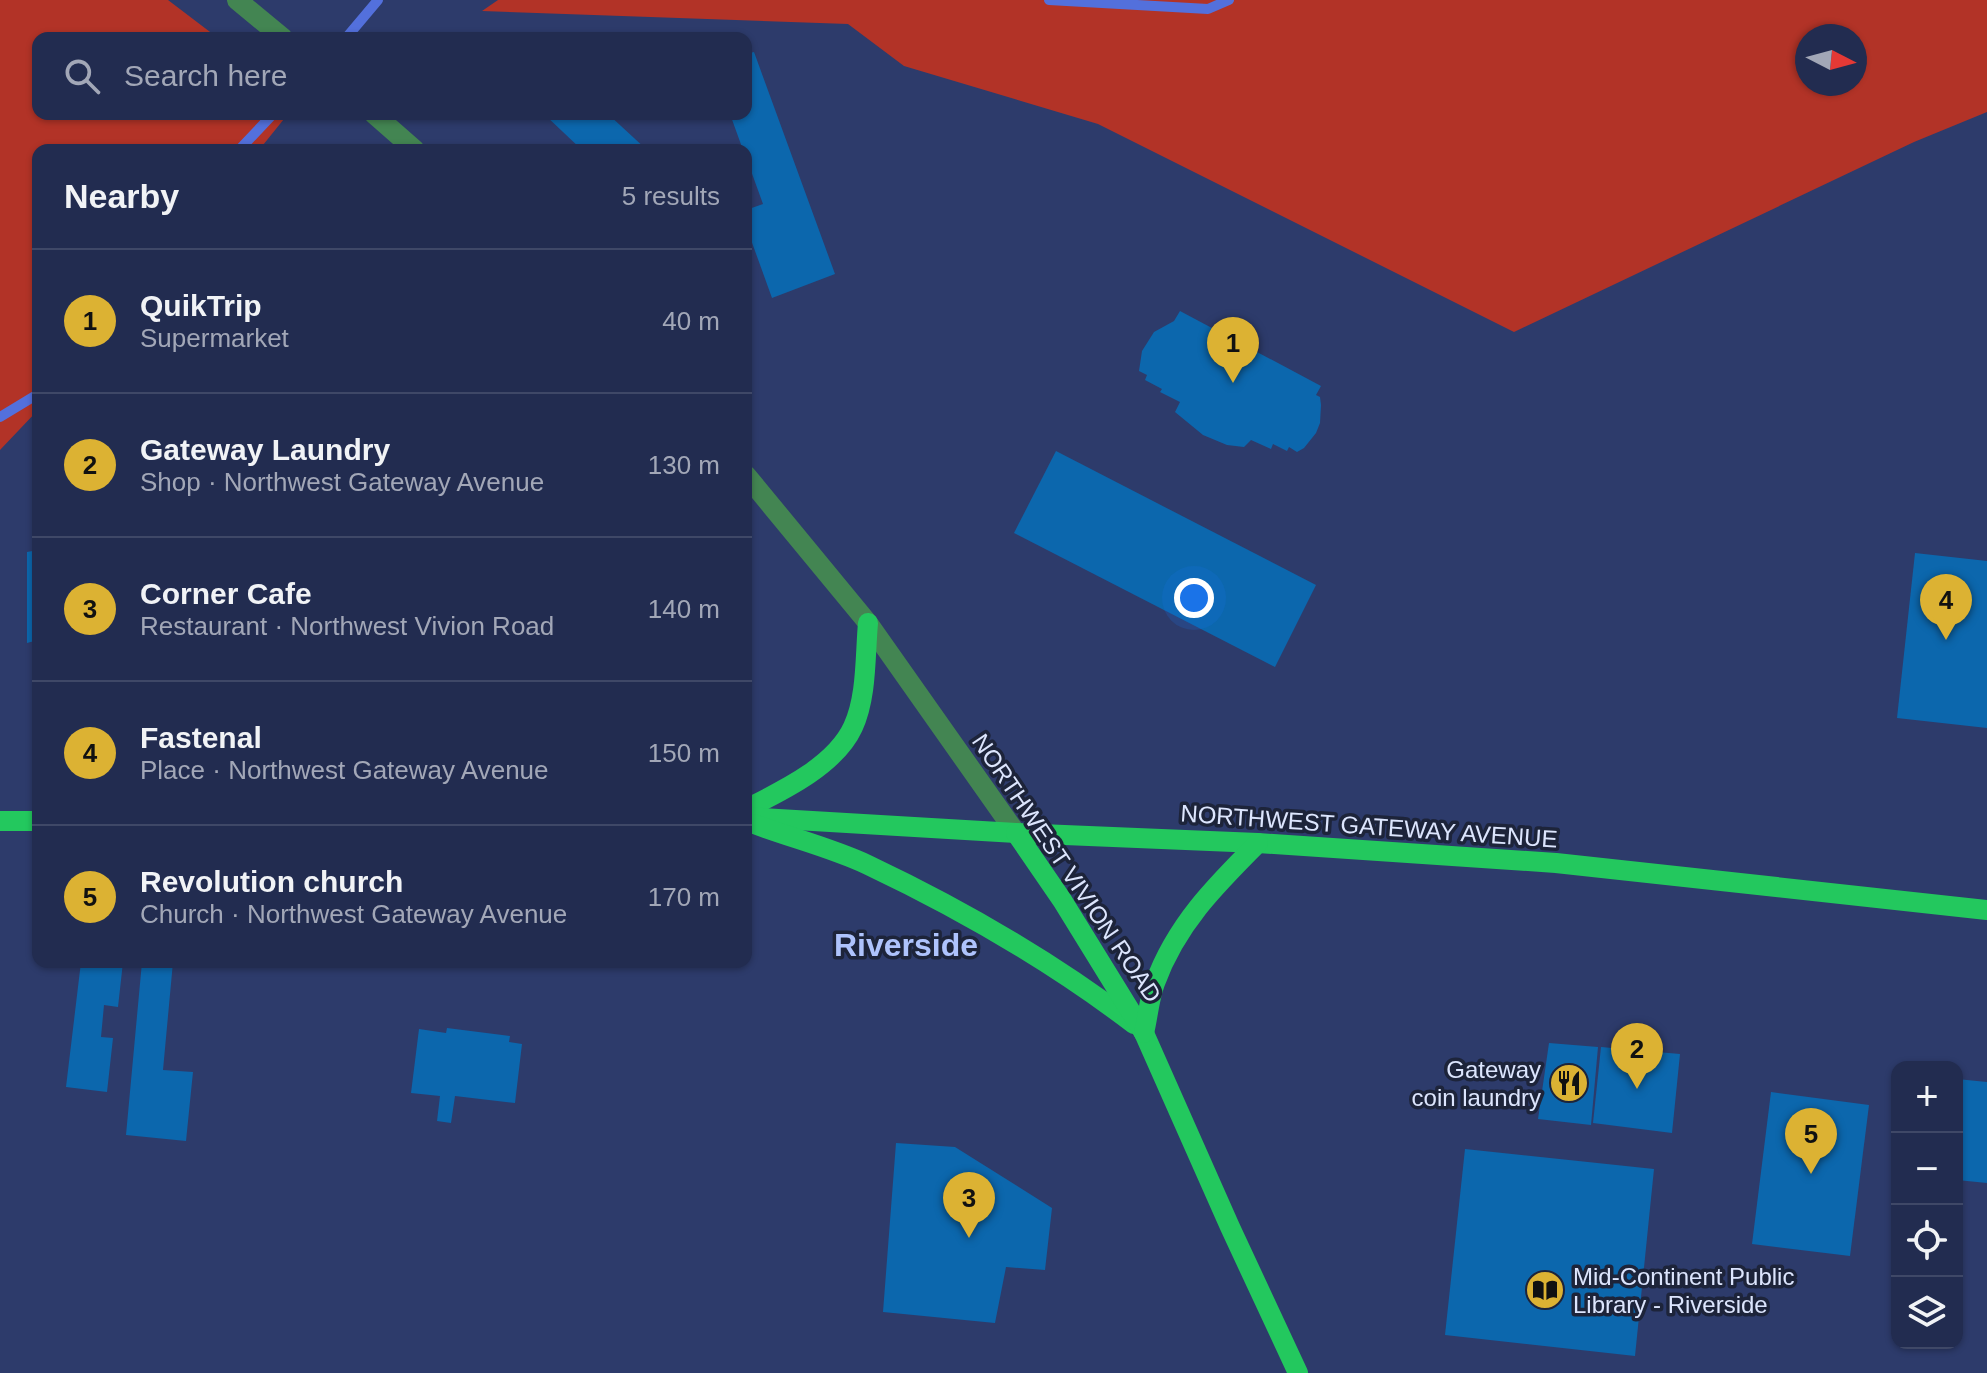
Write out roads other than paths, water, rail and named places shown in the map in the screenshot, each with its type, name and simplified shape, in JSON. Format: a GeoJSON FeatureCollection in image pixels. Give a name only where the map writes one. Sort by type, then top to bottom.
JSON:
{"type":"FeatureCollection","features":[{"type":"Feature","properties":{"kind":"main road"},"geometry":{"type":"LineString","coordinates":[[752,806],[801,781],[829,757],[852,728],[862,689],[868,623]]}},
{"type":"Feature","properties":{"kind":"main road","name":"NORTHWEST GATEWAY AVENUE"},"geometry":{"type":"LineString","coordinates":[[752,820],[1258,843],[1556,863],[1987,910]]}},
{"type":"Feature","properties":{"kind":"main road"},"geometry":{"type":"LineString","coordinates":[[0,821],[32,821]]}},
{"type":"Feature","properties":{"kind":"main road"},"geometry":{"type":"LineString","coordinates":[[752,822],[866,863],[986,926],[1076,980],[1144,1033],[1153,987],[1172,942],[1199,903],[1258,843]]}},
{"type":"Feature","properties":{"kind":"main road","name":"NORTHWEST VIVION ROAD"},"geometry":{"type":"LineString","coordinates":[[1016,833],[1062,900],[1144,1033],[1235,1240],[1298,1373]]}},
{"type":"Feature","properties":{"kind":"street"},"geometry":{"type":"LineString","coordinates":[[237,0],[276,32]]}},
{"type":"Feature","properties":{"kind":"street"},"geometry":{"type":"LineString","coordinates":[[381,120],[408,144]]}},
{"type":"Feature","properties":{"kind":"street","name":"NORTHWEST VIVION ROAD"},"geometry":{"type":"LineString","coordinates":[[752,482],[868,623],[1016,833]]}},
{"type":"Feature","properties":{"kind":"waterway"},"geometry":{"type":"LineString","coordinates":[[351,32],[378,0]]}},
{"type":"Feature","properties":{"kind":"waterway"},"geometry":{"type":"LineString","coordinates":[[1049,0],[1208,9],[1229,0]]}},
{"type":"Feature","properties":{"kind":"waterway"},"geometry":{"type":"LineString","coordinates":[[245,144],[267,120]]}},
{"type":"Feature","properties":{"kind":"waterway"},"geometry":{"type":"LineString","coordinates":[[0,417],[32,398]]}},
{"type":"Feature","properties":{"kind":"place","name":"QuikTrip"},"geometry":{"type":"Point","coordinates":[1233,383]}},
{"type":"Feature","properties":{"kind":"place","name":"Fastenal"},"geometry":{"type":"Point","coordinates":[1946,640]}},
{"type":"Feature","properties":{"kind":"place","name":"Gateway coin laundry"},"geometry":{"type":"Point","coordinates":[1569,1083]}},
{"type":"Feature","properties":{"kind":"place","name":"Gateway Laundry"},"geometry":{"type":"Point","coordinates":[1637,1089]}},
{"type":"Feature","properties":{"kind":"place","name":"Revolution church"},"geometry":{"type":"Point","coordinates":[1811,1174]}},
{"type":"Feature","properties":{"kind":"place","name":"Corner Cafe"},"geometry":{"type":"Point","coordinates":[969,1238]}},
{"type":"Feature","properties":{"kind":"place","name":"Mid-Continent Public Library - Riverside"},"geometry":{"type":"Point","coordinates":[1545,1290]}},
{"type":"Feature","properties":{"kind":"district","name":"Riverside"},"geometry":{"type":"Point","coordinates":[906,945]}}]}
